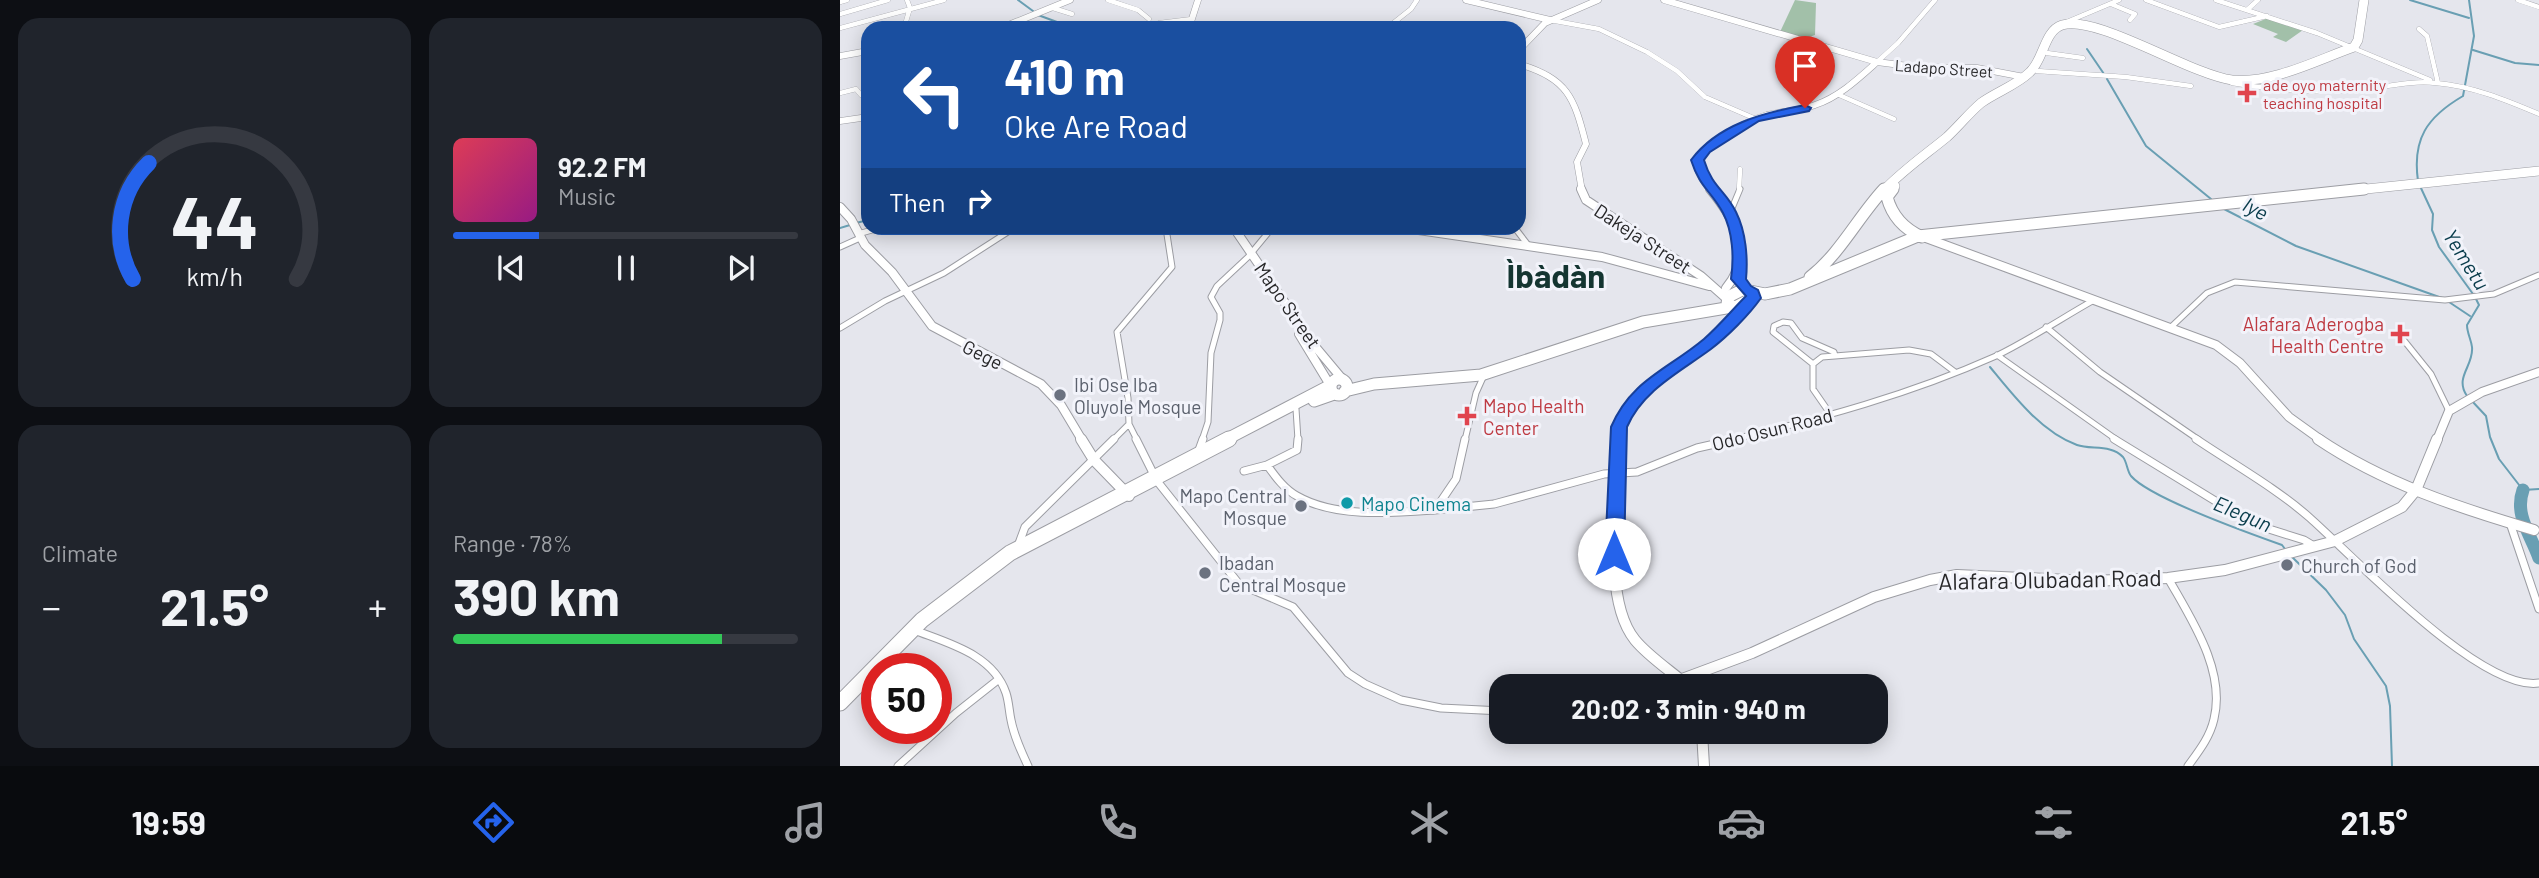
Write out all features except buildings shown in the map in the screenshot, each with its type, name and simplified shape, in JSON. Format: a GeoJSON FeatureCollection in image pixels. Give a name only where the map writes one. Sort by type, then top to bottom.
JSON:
{"type":"FeatureCollection","features":[{"type":"Feature","properties":{"kind":"highway"},"geometry":{"type":"LineString","coordinates":[[2356,48],[2366,0]]}},
{"type":"Feature","properties":{"kind":"highway"},"geometry":{"type":"LineString","coordinates":[[1157,480],[1338,386],[1454,379],[1485,372],[1614,329],[1728,301],[1747,290],[1772,293],[1792,290],[1823,267],[1866,208],[1903,173],[1977,110],[2024,77],[2039,60],[2050,34],[2060,25],[2080,24],[2103,30],[2199,74],[2226,82],[2257,82],[2276,78],[2356,48]]}},
{"type":"Feature","properties":{"kind":"highway"},"geometry":{"type":"LineString","coordinates":[[1977,110],[2037,71],[2056,33],[2073,25],[2102,32],[2202,73],[2244,81],[2273,76],[2356,48]]}},
{"type":"Feature","properties":{"kind":"highway"},"geometry":{"type":"LineString","coordinates":[[1728,301],[1746,303],[1792,290],[1922,237],[2539,172]]}},
{"type":"Feature","properties":{"kind":"highway"},"geometry":{"type":"LineString","coordinates":[[1903,173],[1889,192],[1888,203],[1901,223],[1922,237]]}},
{"type":"Feature","properties":{"kind":"highway"},"geometry":{"type":"LineString","coordinates":[[1746,303],[1754,298],[1747,290]]}},
{"type":"Feature","properties":{"kind":"highway"},"geometry":{"type":"LineString","coordinates":[[840,703],[915,631],[1018,548],[1157,480],[1338,386]]}},
{"type":"Feature","properties":{"kind":"highway"},"geometry":{"type":"LineString","coordinates":[[974,581],[1031,545],[1128,494]]}},
{"type":"Feature","properties":{"kind":"highway"},"geometry":{"type":"LineString","coordinates":[[896,653],[915,631]]}},
{"type":"Feature","properties":{"kind":"highway"},"geometry":{"type":"LineString","coordinates":[[840,712],[861,691]]}},
{"type":"Feature","properties":{"kind":"main road"},"geometry":{"type":"LineString","coordinates":[[1020,21],[1070,0]]}},
{"type":"Feature","properties":{"kind":"main road"},"geometry":{"type":"LineString","coordinates":[[1192,19],[1198,0]]}},
{"type":"Feature","properties":{"kind":"main road"},"geometry":{"type":"LineString","coordinates":[[1466,0],[1550,20]]}},
{"type":"Feature","properties":{"kind":"main road"},"geometry":{"type":"LineString","coordinates":[[1526,42],[1550,20],[1598,0]]}},
{"type":"Feature","properties":{"kind":"main road","name":"Ladapo Street"},"geometry":{"type":"LineString","coordinates":[[1664,0],[1877,62],[1916,67],[1977,68],[2024,77]]}},
{"type":"Feature","properties":{"kind":"main road"},"geometry":{"type":"LineString","coordinates":[[840,56],[861,52]]}},
{"type":"Feature","properties":{"kind":"main road"},"geometry":{"type":"LineString","coordinates":[[1721,331],[1741,257],[1730,213],[1704,180],[1698,160],[1706,149],[1756,118],[1812,106],[1837,94],[1877,62]]}},
{"type":"Feature","properties":{"kind":"main road","name":"Dakeja Street"},"geometry":{"type":"LineString","coordinates":[[1526,66],[1553,76],[1565,85],[1586,144],[1577,162],[1580,187],[1586,200],[1715,288],[1728,301]]}},
{"type":"Feature","properties":{"kind":"main road"},"geometry":{"type":"LineString","coordinates":[[840,121],[861,118]]}},
{"type":"Feature","properties":{"kind":"main road","name":"Gege"},"geometry":{"type":"LineString","coordinates":[[840,207],[937,330],[1041,384],[1061,405],[1094,460],[1128,494]]}},
{"type":"Feature","properties":{"kind":"main road","name":"Mapo Street"},"geometry":{"type":"LineString","coordinates":[[1234,235],[1250,255]]}},
{"type":"Feature","properties":{"kind":"main road","name":"Mapo Street"},"geometry":{"type":"LineString","coordinates":[[1238,235],[1338,386]]}},
{"type":"Feature","properties":{"kind":"main road"},"geometry":{"type":"LineString","coordinates":[[1456,235],[1625,262],[1715,288]]}},
{"type":"Feature","properties":{"kind":"main road"},"geometry":{"type":"LineString","coordinates":[[1922,237],[2226,351],[2246,368],[2299,426],[2338,450],[2416,490],[2537,531]]}},
{"type":"Feature","properties":{"kind":"main road"},"geometry":{"type":"LineString","coordinates":[[1738,275],[1747,290]]}},
{"type":"Feature","properties":{"kind":"main road"},"geometry":{"type":"LineString","coordinates":[[1674,674],[1636,641],[1621,615],[1616,592],[1614,541],[1619,427],[1626,411],[1652,382],[1709,343],[1746,303]]}},
{"type":"Feature","properties":{"kind":"main road","name":"Mapo Street"},"geometry":{"type":"LineString","coordinates":[[1310,346],[1338,386]]}},
{"type":"Feature","properties":{"kind":"main road"},"geometry":{"type":"LineString","coordinates":[[2449,411],[2482,392],[2539,372]]}},
{"type":"Feature","properties":{"kind":"main road","name":"Alafara Olubadan Road"},"geometry":{"type":"LineString","coordinates":[[1705,674],[1874,597],[1930,580],[1957,575],[2091,581],[2168,578],[2225,570],[2335,541],[2395,513],[2416,490],[2449,411]]}},
{"type":"Feature","properties":{"kind":"main road"},"geometry":{"type":"LineString","coordinates":[[1703,744],[1704,766]]}},
{"type":"Feature","properties":{"kind":"street"},"geometry":{"type":"LineString","coordinates":[[840,2],[847,0]]}},
{"type":"Feature","properties":{"kind":"street"},"geometry":{"type":"LineString","coordinates":[[840,14],[888,0]]}},
{"type":"Feature","properties":{"kind":"street"},"geometry":{"type":"LineString","coordinates":[[906,21],[910,8],[907,0]]}},
{"type":"Feature","properties":{"kind":"street"},"geometry":{"type":"LineString","coordinates":[[864,21],[944,0]]}},
{"type":"Feature","properties":{"kind":"street"},"geometry":{"type":"LineString","coordinates":[[1108,0],[1138,10],[1149,19]]}},
{"type":"Feature","properties":{"kind":"street"},"geometry":{"type":"LineString","coordinates":[[1396,21],[1411,9],[1417,0]]}},
{"type":"Feature","properties":{"kind":"street"},"geometry":{"type":"LineString","coordinates":[[1489,5],[1494,0]]}},
{"type":"Feature","properties":{"kind":"street"},"geometry":{"type":"LineString","coordinates":[[1877,62],[1898,43],[1935,0]]}},
{"type":"Feature","properties":{"kind":"street"},"geometry":{"type":"LineString","coordinates":[[2060,25],[2119,0]]}},
{"type":"Feature","properties":{"kind":"street"},"geometry":{"type":"LineString","coordinates":[[2146,0],[2219,27],[2268,15]]}},
{"type":"Feature","properties":{"kind":"street"},"geometry":{"type":"LineString","coordinates":[[2216,0],[2268,15],[2356,48],[2436,83]]}},
{"type":"Feature","properties":{"kind":"street"},"geometry":{"type":"LineString","coordinates":[[2248,9],[2258,0]]}},
{"type":"Feature","properties":{"kind":"street"},"geometry":{"type":"LineString","coordinates":[[2518,0],[2539,7]]}},
{"type":"Feature","properties":{"kind":"street"},"geometry":{"type":"LineString","coordinates":[[2111,4],[2135,13],[2130,19]]}},
{"type":"Feature","properties":{"kind":"street"},"geometry":{"type":"LineString","coordinates":[[1052,8],[1072,14]]}},
{"type":"Feature","properties":{"kind":"street"},"geometry":{"type":"LineString","coordinates":[[2092,12],[2094,22],[2103,30]]}},
{"type":"Feature","properties":{"kind":"street"},"geometry":{"type":"LineString","coordinates":[[1175,21],[1192,19]]}},
{"type":"Feature","properties":{"kind":"street"},"geometry":{"type":"LineString","coordinates":[[1550,20],[1599,29],[1647,52],[1677,71],[1705,97],[1756,118]]}},
{"type":"Feature","properties":{"kind":"street"},"geometry":{"type":"LineString","coordinates":[[840,28],[861,22]]}},
{"type":"Feature","properties":{"kind":"street"},"geometry":{"type":"LineString","coordinates":[[2419,29],[2427,36],[2436,83]]}},
{"type":"Feature","properties":{"kind":"street"},"geometry":{"type":"LineString","coordinates":[[2047,53],[2084,58]]}},
{"type":"Feature","properties":{"kind":"street"},"geometry":{"type":"LineString","coordinates":[[2037,71],[2126,77],[2191,86]]}},
{"type":"Feature","properties":{"kind":"street"},"geometry":{"type":"LineString","coordinates":[[2276,78],[2273,83],[2281,90]]}},
{"type":"Feature","properties":{"kind":"street"},"geometry":{"type":"LineString","coordinates":[[2226,82],[2281,90],[2331,91],[2436,83],[2461,86],[2539,114]]}},
{"type":"Feature","properties":{"kind":"street"},"geometry":{"type":"LineString","coordinates":[[840,93],[856,89],[861,95]]}},
{"type":"Feature","properties":{"kind":"street"},"geometry":{"type":"LineString","coordinates":[[1837,94],[1894,120]]}},
{"type":"Feature","properties":{"kind":"street"},"geometry":{"type":"LineString","coordinates":[[1730,213],[1740,189],[1740,169]]}},
{"type":"Feature","properties":{"kind":"street"},"geometry":{"type":"LineString","coordinates":[[840,247],[856,230],[861,230]]}},
{"type":"Feature","properties":{"kind":"street"},"geometry":{"type":"LineString","coordinates":[[840,326],[944,273],[1003,235]]}},
{"type":"Feature","properties":{"kind":"street"},"geometry":{"type":"LineString","coordinates":[[1167,235],[1172,267],[1117,332],[1128,398],[1129,424],[1157,480],[1240,584],[1293,607],[1348,673],[1359,682],[1371,689],[1428,705],[1489,711]]}},
{"type":"Feature","properties":{"kind":"street"},"geometry":{"type":"LineString","coordinates":[[1195,458],[1206,434],[1211,353],[1220,320],[1211,297],[1217,286],[1250,255],[1266,235]]}},
{"type":"Feature","properties":{"kind":"street"},"geometry":{"type":"LineString","coordinates":[[1520,235],[1528,245]]}},
{"type":"Feature","properties":{"kind":"street"},"geometry":{"type":"LineString","coordinates":[[2170,328],[2202,295],[2213,288],[2235,282],[2434,299],[2471,299],[2539,275]]}},
{"type":"Feature","properties":{"kind":"street","name":"Odo Osun Road"},"geometry":{"type":"LineString","coordinates":[[1267,465],[1289,491],[1298,498],[1318,505],[1385,511],[1435,510],[1494,504],[1587,478],[1648,468],[1697,448],[1831,415],[1997,355],[2094,300]]}},
{"type":"Feature","properties":{"kind":"street"},"geometry":{"type":"LineString","coordinates":[[1813,364],[1773,332],[1774,326],[1783,322],[1791,323],[1802,338],[1834,352],[1835,356]]}},
{"type":"Feature","properties":{"kind":"street"},"geometry":{"type":"LineString","coordinates":[[2046,327],[2100,372],[2290,503],[2335,541],[2420,621],[2465,654],[2526,684],[2539,683]]}},
{"type":"Feature","properties":{"kind":"street"},"geometry":{"type":"LineString","coordinates":[[2402,338],[2431,374],[2449,411]]}},
{"type":"Feature","properties":{"kind":"street"},"geometry":{"type":"LineString","coordinates":[[1831,415],[1813,389],[1813,364],[1822,356],[1909,349],[1931,354],[1955,372]]}},
{"type":"Feature","properties":{"kind":"street"},"geometry":{"type":"LineString","coordinates":[[1997,355],[2129,449],[2202,495],[2253,524],[2289,537],[2297,537],[2314,547]]}},
{"type":"Feature","properties":{"kind":"street"},"geometry":{"type":"LineString","coordinates":[[1435,510],[1456,479],[1476,393],[1485,372]]}},
{"type":"Feature","properties":{"kind":"street"},"geometry":{"type":"LineString","coordinates":[[1244,471],[1267,465],[1297,450],[1299,425],[1296,409]]}},
{"type":"Feature","properties":{"kind":"street"},"geometry":{"type":"LineString","coordinates":[[1018,548],[1026,527],[1129,424]]}},
{"type":"Feature","properties":{"kind":"street"},"geometry":{"type":"LineString","coordinates":[[2514,524],[2539,608]]}},
{"type":"Feature","properties":{"kind":"street"},"geometry":{"type":"LineString","coordinates":[[2168,578],[2209,654],[2218,689],[2206,742],[2188,766]]}},
{"type":"Feature","properties":{"kind":"street"},"geometry":{"type":"LineString","coordinates":[[915,631],[978,657],[999,679],[1016,737],[1028,766]]}},
{"type":"Feature","properties":{"kind":"street"},"geometry":{"type":"LineString","coordinates":[[898,766],[956,713],[999,679]]}},
{"type":"Feature","properties":{"kind":"green space"},"geometry":{"type":"Polygon","coordinates":[[[1795,0],[1816,3],[1815,35],[1803,39],[1780,32],[1795,0]]]}},
{"type":"Feature","properties":{"kind":"green space"},"geometry":{"type":"Polygon","coordinates":[[[2268,18],[2303,30],[2286,42],[2273,37],[2278,34],[2253,24],[2268,18]]]}},
{"type":"Feature","properties":{"kind":"waterway"},"geometry":{"type":"LineString","coordinates":[[1018,0],[1033,11]]}},
{"type":"Feature","properties":{"kind":"waterway","name":"Iye"},"geometry":{"type":"LineString","coordinates":[[2410,0],[2469,18]]}},
{"type":"Feature","properties":{"kind":"waterway","name":"Yemetu"},"geometry":{"type":"LineString","coordinates":[[2418,181],[2417,153],[2425,131],[2440,112],[2463,96],[2474,36],[2469,0]]}},
{"type":"Feature","properties":{"kind":"waterway"},"geometry":{"type":"LineString","coordinates":[[1038,15],[1054,21]]}},
{"type":"Feature","properties":{"kind":"waterway","name":"Iye"},"geometry":{"type":"LineString","coordinates":[[2087,49],[2104,74]]}},
{"type":"Feature","properties":{"kind":"waterway"},"geometry":{"type":"LineString","coordinates":[[2473,50],[2515,63],[2539,65]]}},
{"type":"Feature","properties":{"kind":"waterway","name":"Iye"},"geometry":{"type":"LineString","coordinates":[[2107,79],[2146,146],[2211,199]]}},
{"type":"Feature","properties":{"kind":"waterway","name":"Yemetu"},"geometry":{"type":"LineString","coordinates":[[2420,186],[2433,214],[2432,230],[2439,247],[2473,294]]}},
{"type":"Feature","properties":{"kind":"waterway","name":"Iye"},"geometry":{"type":"LineString","coordinates":[[2224,209],[2296,246],[2442,298]]}},
{"type":"Feature","properties":{"kind":"waterway","name":"Gege"},"geometry":{"type":"LineString","coordinates":[[856,223],[861,222]]}},
{"type":"Feature","properties":{"kind":"waterway","name":"Gege"},"geometry":{"type":"LineString","coordinates":[[840,228],[850,225]]}},
{"type":"Feature","properties":{"kind":"waterway","name":"Yemetu"},"geometry":{"type":"LineString","coordinates":[[2467,396],[2463,377],[2472,354],[2467,325],[2479,305],[2476,299]]}},
{"type":"Feature","properties":{"kind":"waterway","name":"Iye"},"geometry":{"type":"LineString","coordinates":[[2449,302],[2470,316]]}},
{"type":"Feature","properties":{"kind":"waterway","name":"Elegun"},"geometry":{"type":"LineString","coordinates":[[1990,367],[2029,412],[2051,431],[2077,445],[2113,450],[2124,459],[2131,476],[2158,495],[2282,545],[2285,549]]}},
{"type":"Feature","properties":{"kind":"waterway","name":"Yemetu"},"geometry":{"type":"LineString","coordinates":[[2471,400],[2486,416],[2490,437],[2499,459],[2523,490],[2539,489]]}},
{"type":"Feature","properties":{"kind":"waterway"},"geometry":{"type":"LineString","coordinates":[[2523,490],[2522,516],[2539,558]]}},
{"type":"Feature","properties":{"kind":"waterway","name":"Elegun"},"geometry":{"type":"LineString","coordinates":[[2291,556],[2326,590],[2345,615],[2354,639],[2386,686],[2390,706],[2392,766]]}},
{"type":"Feature","properties":{"kind":"place","name":"ade oyo maternity teaching hospital"},"geometry":{"type":"Point","coordinates":[2247,93]}},
{"type":"Feature","properties":{"kind":"place","name":"Alafara Aderogba Health Centre"},"geometry":{"type":"Point","coordinates":[2400,334]}},
{"type":"Feature","properties":{"kind":"place","name":"Ibi Ose Iba Oluyole Mosque"},"geometry":{"type":"Point","coordinates":[1060,395]}},
{"type":"Feature","properties":{"kind":"place","name":"Mapo Health Center"},"geometry":{"type":"Point","coordinates":[1467,416]}},
{"type":"Feature","properties":{"kind":"place","name":"Mapo Cinema"},"geometry":{"type":"Point","coordinates":[1347,503]}},
{"type":"Feature","properties":{"kind":"place","name":"Mapo Central Mosque"},"geometry":{"type":"Point","coordinates":[1301,506]}},
{"type":"Feature","properties":{"kind":"place","name":"Church of God"},"geometry":{"type":"Point","coordinates":[2287,565]}},
{"type":"Feature","properties":{"kind":"place","name":"Ibadan Central Mosque"},"geometry":{"type":"Point","coordinates":[1205,573]}},
{"type":"Feature","properties":{"kind":"district","name":"Ìbàdàn"},"geometry":{"type":"Point","coordinates":[1556,275]}},
{"type":"Feature","properties":{"kind":"route"},"geometry":{"type":"LineString","coordinates":[[1614,554],[1619,427],[1622,418],[1634,399],[1652,382],[1709,343],[1745,304],[1754,298],[1753,293],[1746,290],[1738,279],[1741,257],[1730,213],[1704,180],[1697,165],[1698,160],[1706,149],[1756,118],[1805,108]]}}]}
